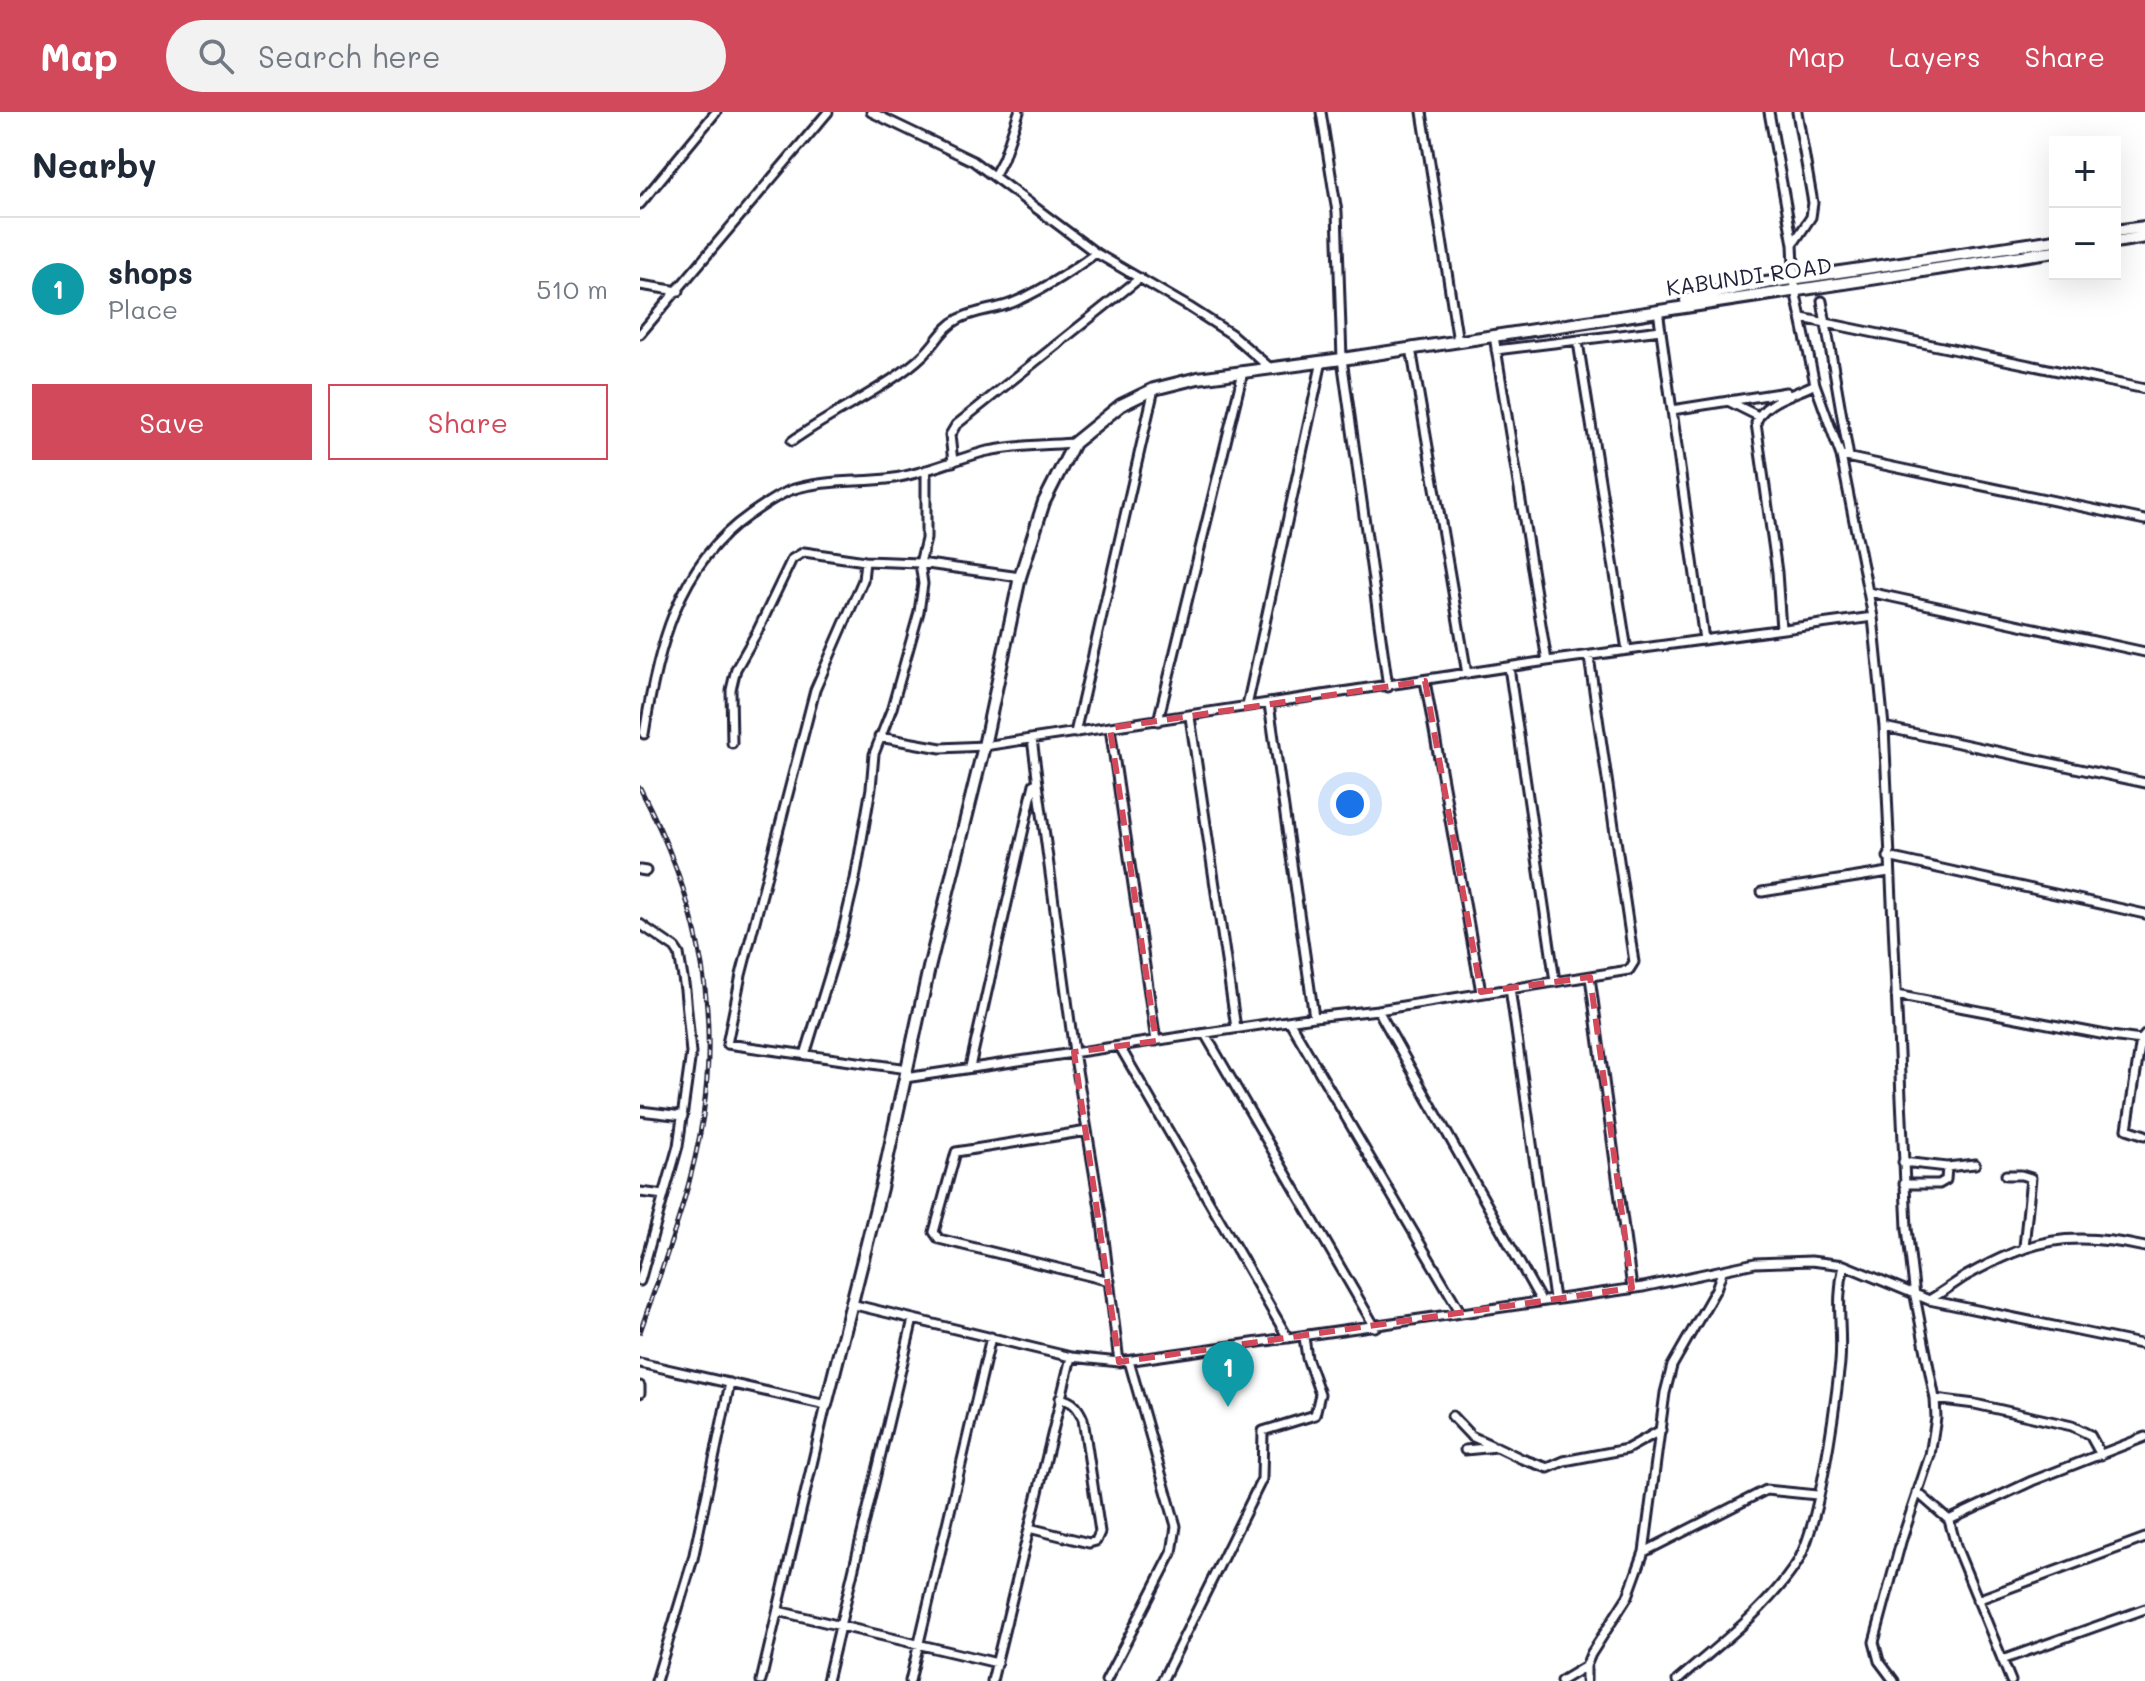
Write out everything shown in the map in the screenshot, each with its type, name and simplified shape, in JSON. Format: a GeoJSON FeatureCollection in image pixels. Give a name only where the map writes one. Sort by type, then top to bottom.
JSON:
{"type":"FeatureCollection","features":[{"type":"Feature","properties":{"kind":"street"},"geometry":{"type":"LineString","coordinates":[[640,204],[716,112]]}},
{"type":"Feature","properties":{"kind":"street"},"geometry":{"type":"LineString","coordinates":[[640,334],[828,112]]}},
{"type":"Feature","properties":{"kind":"street"},"geometry":{"type":"LineString","coordinates":[[871,112],[952,150],[994,176],[1096,253],[1231,334],[1269,367]]}},
{"type":"Feature","properties":{"kind":"street"},"geometry":{"type":"LineString","coordinates":[[994,176],[1019,112]]}},
{"type":"Feature","properties":{"kind":"street"},"geometry":{"type":"LineString","coordinates":[[1321,112],[1337,212],[1342,359],[1388,687]]}},
{"type":"Feature","properties":{"kind":"street"},"geometry":{"type":"LineString","coordinates":[[1422,112],[1458,342]]}},
{"type":"Feature","properties":{"kind":"street"},"geometry":{"type":"LineString","coordinates":[[1769,112],[1793,244],[1794,284],[1815,384],[1845,456]]}},
{"type":"Feature","properties":{"kind":"street"},"geometry":{"type":"LineString","coordinates":[[1793,244],[1811,217],[1813,203],[1797,112]]}},
{"type":"Feature","properties":{"kind":"street"},"geometry":{"type":"LineString","coordinates":[[2121,230],[2145,227]]}},
{"type":"Feature","properties":{"kind":"street"},"geometry":{"type":"LineString","coordinates":[[2121,241],[2145,237]]}},
{"type":"Feature","properties":{"kind":"street","name":"KABUNDI ROAD"},"geometry":{"type":"LineString","coordinates":[[1074,443],[1121,405],[1154,389],[1198,378],[1458,342],[1658,310],[2049,241]]}},
{"type":"Feature","properties":{"kind":"street","name":"KABUNDI ROAD"},"geometry":{"type":"LineString","coordinates":[[1794,284],[2049,252]]}},
{"type":"Feature","properties":{"kind":"street"},"geometry":{"type":"LineString","coordinates":[[792,441],[835,411],[859,401],[903,372],[950,324],[982,309],[1009,304],[1043,288],[1096,253]]}},
{"type":"Feature","properties":{"kind":"street"},"geometry":{"type":"LineString","coordinates":[[953,462],[950,435],[956,425],[1140,278]]}},
{"type":"Feature","properties":{"kind":"street"},"geometry":{"type":"LineString","coordinates":[[640,285],[679,291]]}},
{"type":"Feature","properties":{"kind":"street"},"geometry":{"type":"LineString","coordinates":[[1822,301],[1873,617],[1884,727],[1904,1184],[1915,1296],[1935,1399],[1934,1435],[1874,1642],[1879,1661],[1894,1681]]}},
{"type":"Feature","properties":{"kind":"street"},"geometry":{"type":"LineString","coordinates":[[1658,310],[1704,640]]}},
{"type":"Feature","properties":{"kind":"street"},"geometry":{"type":"LineString","coordinates":[[1802,318],[2145,389]]}},
{"type":"Feature","properties":{"kind":"street"},"geometry":{"type":"LineString","coordinates":[[1496,350],[1661,330]]}},
{"type":"Feature","properties":{"kind":"street"},"geometry":{"type":"LineString","coordinates":[[1494,336],[1547,661]]}},
{"type":"Feature","properties":{"kind":"street"},"geometry":{"type":"LineString","coordinates":[[1578,342],[1627,650]]}},
{"type":"Feature","properties":{"kind":"street"},"geometry":{"type":"LineString","coordinates":[[1411,348],[1467,674]]}},
{"type":"Feature","properties":{"kind":"street"},"geometry":{"type":"LineString","coordinates":[[1247,706],[1322,361]]}},
{"type":"Feature","properties":{"kind":"street"},"geometry":{"type":"LineString","coordinates":[[1158,721],[1243,372]]}},
{"type":"Feature","properties":{"kind":"street"},"geometry":{"type":"LineString","coordinates":[[1672,410],[1806,389],[1815,384]]}},
{"type":"Feature","properties":{"kind":"street"},"geometry":{"type":"LineString","coordinates":[[1075,733],[1154,389]]}},
{"type":"Feature","properties":{"kind":"street"},"geometry":{"type":"LineString","coordinates":[[1781,629],[1777,572],[1757,430],[1758,416],[1792,391]]}},
{"type":"Feature","properties":{"kind":"street"},"geometry":{"type":"LineString","coordinates":[[1728,401],[1758,416]]}},
{"type":"Feature","properties":{"kind":"street"},"geometry":{"type":"LineString","coordinates":[[644,734],[649,700],[670,620],[694,571],[732,527],[790,491],[811,485],[895,478],[989,451],[1074,443]]}},
{"type":"Feature","properties":{"kind":"street"},"geometry":{"type":"LineString","coordinates":[[761,1681],[984,746],[1020,577],[1044,502],[1074,443]]}},
{"type":"Feature","properties":{"kind":"street"},"geometry":{"type":"LineString","coordinates":[[1845,456],[2145,520]]}},
{"type":"Feature","properties":{"kind":"street"},"geometry":{"type":"LineString","coordinates":[[805,1055],[842,934],[855,879],[874,754],[892,708],[919,612],[923,584],[920,563],[926,539],[926,470]]}},
{"type":"Feature","properties":{"kind":"street"},"geometry":{"type":"LineString","coordinates":[[732,743],[731,690],[736,669],[792,559],[804,552],[865,561],[920,563],[1020,577]]}},
{"type":"Feature","properties":{"kind":"street"},"geometry":{"type":"LineString","coordinates":[[865,561],[863,580],[815,690],[741,975],[727,1044],[906,1073],[1120,1047],[1629,970],[1634,962],[1589,657]]}},
{"type":"Feature","properties":{"kind":"street"},"geometry":{"type":"LineString","coordinates":[[1869,592],[2145,652]]}},
{"type":"Feature","properties":{"kind":"street"},"geometry":{"type":"LineString","coordinates":[[879,737],[941,748],[984,746],[1547,661],[1873,617]]}},
{"type":"Feature","properties":{"kind":"street"},"geometry":{"type":"LineString","coordinates":[[1509,667],[1555,981]]}},
{"type":"Feature","properties":{"kind":"street"},"geometry":{"type":"LineString","coordinates":[[1425,681],[1481,992]]}},
{"type":"Feature","properties":{"kind":"street"},"geometry":{"type":"LineString","coordinates":[[1269,704],[1314,1017]]}},
{"type":"Feature","properties":{"kind":"street"},"geometry":{"type":"LineString","coordinates":[[1190,717],[1236,1028]]}},
{"type":"Feature","properties":{"kind":"street"},"geometry":{"type":"LineString","coordinates":[[1884,727],[2145,783]]}},
{"type":"Feature","properties":{"kind":"street"},"geometry":{"type":"LineString","coordinates":[[1110,728],[1156,1041]]}},
{"type":"Feature","properties":{"kind":"street"},"geometry":{"type":"LineString","coordinates":[[1032,739],[1035,778],[1110,1281],[1119,1362]]}},
{"type":"Feature","properties":{"kind":"street"},"geometry":{"type":"LineString","coordinates":[[970,1067],[1035,778]]}},
{"type":"Feature","properties":{"kind":"street"},"geometry":{"type":"LineString","coordinates":[[1888,857],[2145,914]]}},
{"type":"Feature","properties":{"kind":"street"},"geometry":{"type":"LineString","coordinates":[[1762,892],[1889,872]]}},
{"type":"Feature","properties":{"kind":"street"},"geometry":{"type":"LineString","coordinates":[[640,924],[675,948],[684,972],[691,1053],[678,1146],[640,1281]]}},
{"type":"Feature","properties":{"kind":"street"},"geometry":{"type":"LineString","coordinates":[[1590,977],[1632,1288]]}},
{"type":"Feature","properties":{"kind":"street"},"geometry":{"type":"LineString","coordinates":[[1510,988],[1554,1299]]}},
{"type":"Feature","properties":{"kind":"street"},"geometry":{"type":"LineString","coordinates":[[1896,995],[2143,1038],[2127,1129],[2145,1135]]}},
{"type":"Feature","properties":{"kind":"street"},"geometry":{"type":"LineString","coordinates":[[1378,1010],[1541,1301]]}},
{"type":"Feature","properties":{"kind":"street"},"geometry":{"type":"LineString","coordinates":[[1290,1022],[1461,1313]]}},
{"type":"Feature","properties":{"kind":"street"},"geometry":{"type":"LineString","coordinates":[[1205,1034],[1375,1327]]}},
{"type":"Feature","properties":{"kind":"street"},"geometry":{"type":"LineString","coordinates":[[1120,1047],[1288,1338]]}},
{"type":"Feature","properties":{"kind":"street"},"geometry":{"type":"LineString","coordinates":[[640,1111],[683,1116]]}},
{"type":"Feature","properties":{"kind":"street"},"geometry":{"type":"LineString","coordinates":[[1087,1131],[956,1152],[934,1232],[939,1239],[1110,1281]]}},
{"type":"Feature","properties":{"kind":"street"},"geometry":{"type":"LineString","coordinates":[[1903,1162],[1947,1167],[1975,1164]]}},
{"type":"Feature","properties":{"kind":"street"},"geometry":{"type":"LineString","coordinates":[[1904,1184],[1939,1184],[1946,1180],[1947,1167]]}},
{"type":"Feature","properties":{"kind":"street"},"geometry":{"type":"LineString","coordinates":[[2006,1175],[2031,1178],[2024,1247]]}},
{"type":"Feature","properties":{"kind":"street"},"geometry":{"type":"LineString","coordinates":[[640,1192],[664,1195]]}},
{"type":"Feature","properties":{"kind":"street"},"geometry":{"type":"LineString","coordinates":[[1929,1300],[1966,1276],[2024,1247],[2073,1237],[2145,1247]]}},
{"type":"Feature","properties":{"kind":"street"},"geometry":{"type":"LineString","coordinates":[[851,1304],[1071,1357],[1119,1362],[1632,1288],[1755,1263],[1811,1261],[1844,1265],[1929,1300],[2145,1345]]}},
{"type":"Feature","properties":{"kind":"street"},"geometry":{"type":"LineString","coordinates":[[1677,1681],[1761,1608],[1797,1563],[1813,1518],[1840,1360],[1839,1289],[1844,1265]]}},
{"type":"Feature","properties":{"kind":"street"},"geometry":{"type":"LineString","coordinates":[[1586,1681],[1586,1666],[1628,1596],[1644,1552],[1672,1366],[1716,1289],[1722,1272]]}},
{"type":"Feature","properties":{"kind":"street"},"geometry":{"type":"LineString","coordinates":[[827,1681],[913,1319]]}},
{"type":"Feature","properties":{"kind":"street"},"geometry":{"type":"LineString","coordinates":[[910,1681],[991,1337]]}},
{"type":"Feature","properties":{"kind":"street"},"geometry":{"type":"LineString","coordinates":[[1162,1681],[1262,1479],[1263,1431],[1315,1415],[1320,1394],[1307,1358],[1304,1337]]}},
{"type":"Feature","properties":{"kind":"street"},"geometry":{"type":"LineString","coordinates":[[992,1681],[1071,1357]]}},
{"type":"Feature","properties":{"kind":"street"},"geometry":{"type":"LineString","coordinates":[[1106,1681],[1172,1553],[1175,1541],[1176,1526],[1169,1497],[1129,1361]]}},
{"type":"Feature","properties":{"kind":"street"},"geometry":{"type":"LineString","coordinates":[[640,1363],[826,1405]]}},
{"type":"Feature","properties":{"kind":"street"},"geometry":{"type":"LineString","coordinates":[[656,1681],[697,1544],[730,1383]]}},
{"type":"Feature","properties":{"kind":"street"},"geometry":{"type":"LineString","coordinates":[[640,1386],[640,1393]]}},
{"type":"Feature","properties":{"kind":"street"},"geometry":{"type":"LineString","coordinates":[[1029,1528],[1089,1543],[1096,1541],[1100,1532],[1097,1495],[1083,1419],[1079,1408],[1060,1398]]}},
{"type":"Feature","properties":{"kind":"street"},"geometry":{"type":"LineString","coordinates":[[1935,1399],[1975,1404],[2072,1426],[2090,1435],[2101,1455]]}},
{"type":"Feature","properties":{"kind":"street"},"geometry":{"type":"LineString","coordinates":[[1452,1416],[1477,1440],[1548,1468],[1564,1461],[1609,1455],[1627,1449],[1661,1430]]}},
{"type":"Feature","properties":{"kind":"street"},"geometry":{"type":"LineString","coordinates":[[1949,1520],[2032,1481],[2145,1437]]}},
{"type":"Feature","properties":{"kind":"street"},"geometry":{"type":"LineString","coordinates":[[1465,1450],[1497,1447]]}},
{"type":"Feature","properties":{"kind":"street"},"geometry":{"type":"LineString","coordinates":[[1644,1552],[1766,1490],[1817,1495]]}},
{"type":"Feature","properties":{"kind":"street"},"geometry":{"type":"LineString","coordinates":[[1917,1492],[1949,1520],[1957,1549],[2011,1681]]}},
{"type":"Feature","properties":{"kind":"street"},"geometry":{"type":"LineString","coordinates":[[1977,1600],[2145,1538]]}},
{"type":"Feature","properties":{"kind":"street"},"geometry":{"type":"LineString","coordinates":[[2002,1660],[2145,1609]]}},
{"type":"Feature","properties":{"kind":"street"},"geometry":{"type":"LineString","coordinates":[[778,1611],[997,1663]]}},
{"type":"Feature","properties":{"kind":"street"},"geometry":{"type":"LineString","coordinates":[[1561,1681],[1586,1666]]}},
{"type":"Feature","properties":{"kind":"highlighted area"},"geometry":{"type":"Polygon","coordinates":[[[1425,681],[1481,992],[1590,977],[1632,1288],[1119,1362],[1074,1052],[1156,1041],[1110,728],[1425,681]]]}},
{"type":"Feature","properties":{"kind":"railway"},"geometry":{"type":"LineString","coordinates":[[640,788],[659,827],[689,907],[705,988],[708,1029],[703,1116],[692,1171],[640,1332]]}},
{"type":"Feature","properties":{"kind":"place","name":"shops"},"geometry":{"type":"Point","coordinates":[1228,1407]}}]}
